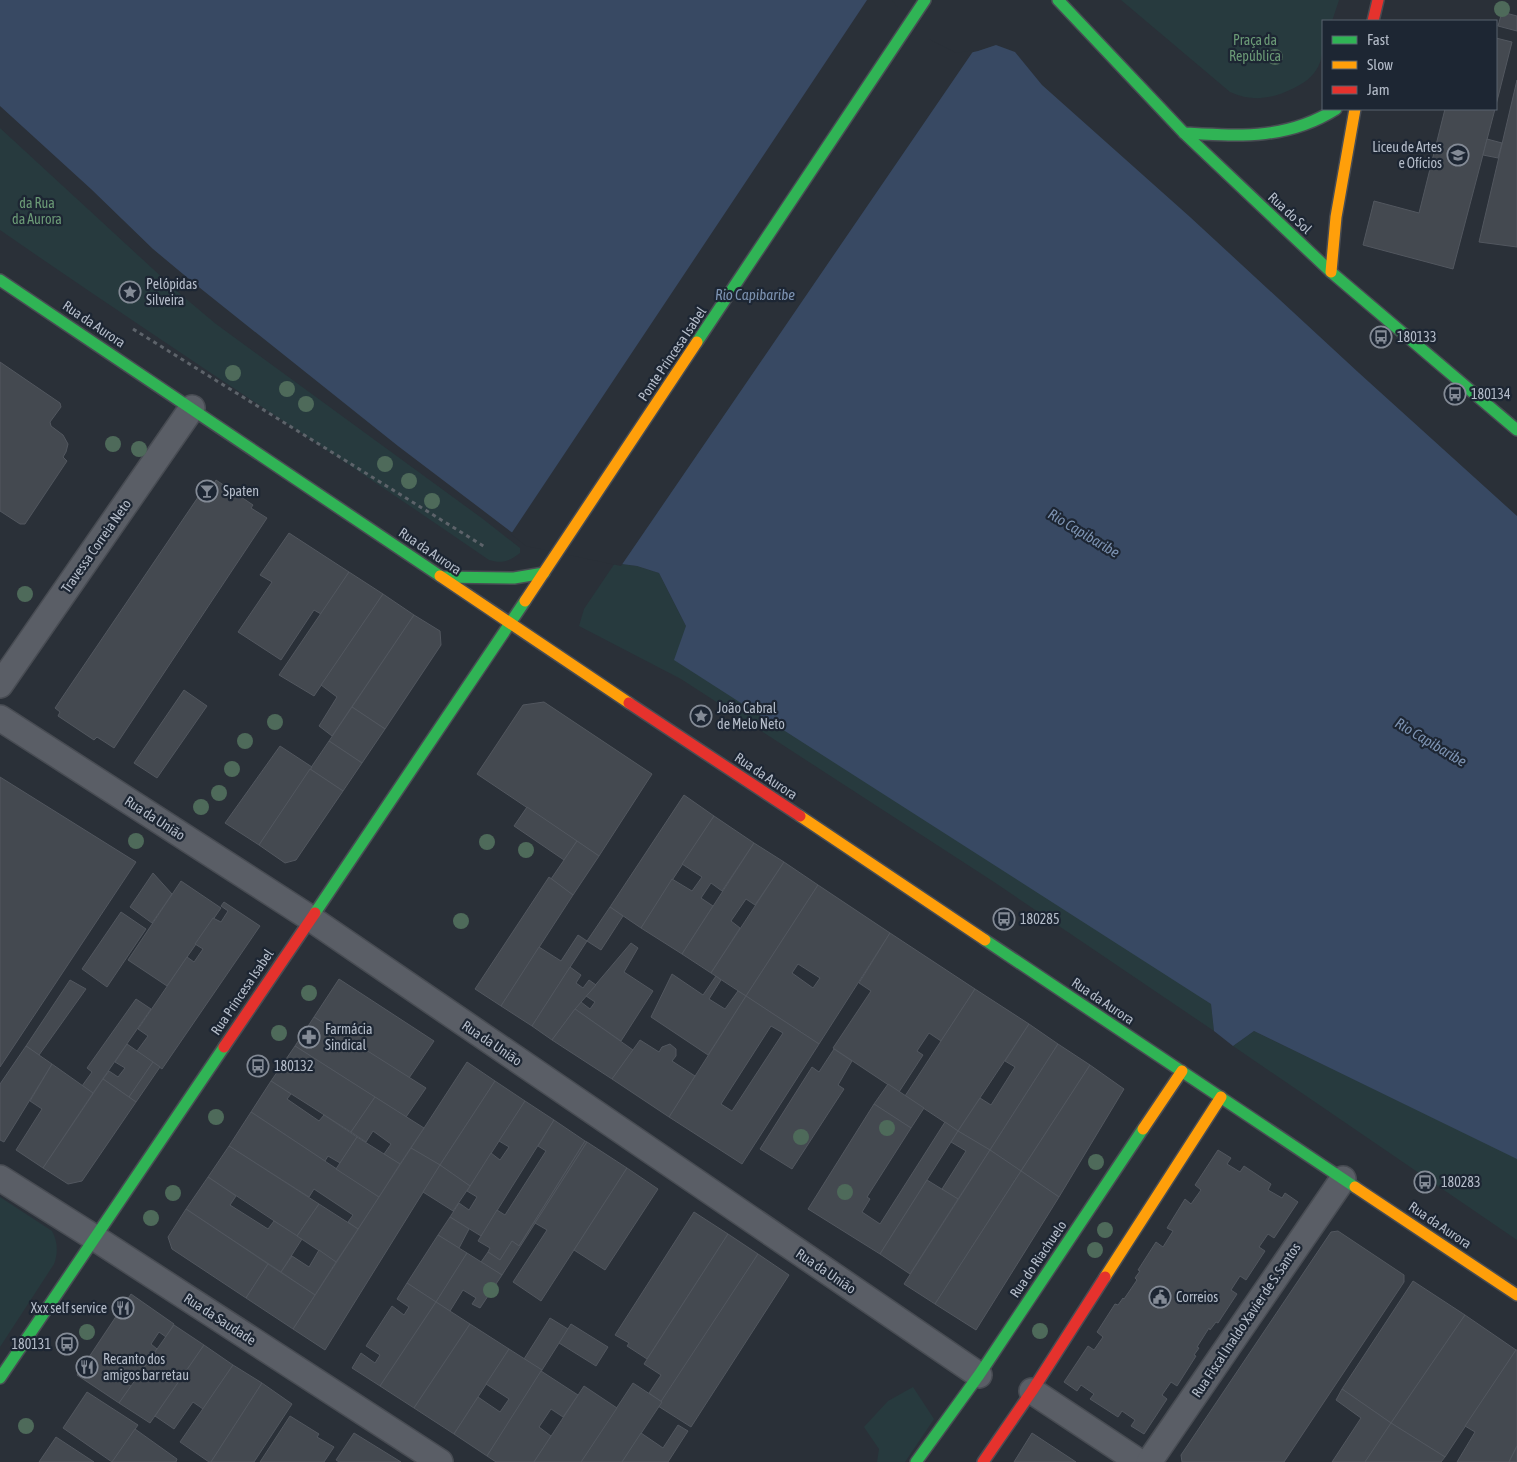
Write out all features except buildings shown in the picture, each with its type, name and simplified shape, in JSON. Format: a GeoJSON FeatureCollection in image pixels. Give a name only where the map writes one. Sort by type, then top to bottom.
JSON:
{"type":"FeatureCollection","features":[{"type":"Feature","properties":{"kind":"main road","name":"Ponte Princesa Isabel"},"geometry":{"type":"LineString","coordinates":[[510,624],[925,0]]}},
{"type":"Feature","properties":{"kind":"main road","name":"Rua do Sol"},"geometry":{"type":"LineString","coordinates":[[1058,0],[1184,133],[1331,272],[1517,430]]}},
{"type":"Feature","properties":{"kind":"main road"},"geometry":{"type":"LineString","coordinates":[[1373,20],[1378,0]]}},
{"type":"Feature","properties":{"kind":"main road"},"geometry":{"type":"LineString","coordinates":[[1184,133],[1246,136],[1289,130],[1327,116],[1335,110]]}},
{"type":"Feature","properties":{"kind":"main road"},"geometry":{"type":"LineString","coordinates":[[1331,272],[1336,217],[1355,110]]}},
{"type":"Feature","properties":{"kind":"main road","name":"Rua da Aurora"},"geometry":{"type":"LineString","coordinates":[[0,280],[510,624],[1517,1295]]}},
{"type":"Feature","properties":{"kind":"main road"},"geometry":{"type":"LineString","coordinates":[[442,577],[514,578],[544,573]]}},
{"type":"Feature","properties":{"kind":"main road","name":"Rua Princesa Isabel"},"geometry":{"type":"LineString","coordinates":[[0,1378],[510,624]]}},
{"type":"Feature","properties":{"kind":"main road","name":"Rua do Riachuelo"},"geometry":{"type":"LineString","coordinates":[[916,1462],[979,1375],[1182,1071]]}},
{"type":"Feature","properties":{"kind":"main road"},"geometry":{"type":"LineString","coordinates":[[983,1462],[1032,1390],[1221,1097]]}},
{"type":"Feature","properties":{"kind":"street","name":"Travessa Correia Neto"},"geometry":{"type":"LineString","coordinates":[[0,685],[192,408]]}},
{"type":"Feature","properties":{"kind":"street","name":"Rua da União"},"geometry":{"type":"LineString","coordinates":[[0,718],[310,918],[979,1375]]}},
{"type":"Feature","properties":{"kind":"street","name":"Rua da Saudade"},"geometry":{"type":"LineString","coordinates":[[0,1178],[440,1462]]}},
{"type":"Feature","properties":{"kind":"street","name":"Rua Fiscal Inaldo Xavier de S. Santos"},"geometry":{"type":"LineString","coordinates":[[1149,1462],[1343,1179]]}},
{"type":"Feature","properties":{"kind":"street"},"geometry":{"type":"LineString","coordinates":[[1032,1390],[1139,1462]]}},
{"type":"Feature","properties":{"kind":"path","name":"Rua da Aurora"},"geometry":{"type":"LineString","coordinates":[[127,325],[489,550]]}},
{"type":"Feature","properties":{"kind":"green space","name":"Praça da República"},"geometry":{"type":"Polygon","coordinates":[[[1121,0],[1339,0],[1332,20],[1322,20],[1322,56],[1318,67],[1307,80],[1300,85],[1269,97],[1246,97],[1230,92],[1121,0]]]}},
{"type":"Feature","properties":{"kind":"green space","name":"da Rua da Aurora"},"geometry":{"type":"Polygon","coordinates":[[[0,128],[179,293],[216,324],[483,519],[520,548],[520,553],[506,561],[489,560],[0,230],[0,128]]]}},
{"type":"Feature","properties":{"kind":"green space"},"geometry":{"type":"Polygon","coordinates":[[[615,563],[637,566],[659,573],[686,626],[1211,1004],[1214,1031],[994,882],[681,679],[579,626],[584,609],[615,563]]]}},
{"type":"Feature","properties":{"kind":"green space"},"geometry":{"type":"Polygon","coordinates":[[[1254,1031],[1517,1158],[1517,1240],[1233,1046],[1254,1031]]]}},
{"type":"Feature","properties":{"kind":"green space"},"geometry":{"type":"Polygon","coordinates":[[[0,1197],[52,1231],[57,1248],[54,1264],[0,1347],[0,1197]]]}},
{"type":"Feature","properties":{"kind":"green space"},"geometry":{"type":"Polygon","coordinates":[[[913,1387],[934,1419],[905,1462],[877,1462],[879,1449],[864,1427],[888,1401],[913,1387]]]}},
{"type":"Feature","properties":{"kind":"water","name":"Rio Capibaribe"},"geometry":{"type":"Polygon","coordinates":[[[0,0],[889,0],[927,41],[956,56],[996,45],[1015,52],[1042,85],[1190,217],[1517,516],[1517,1159],[1254,1031],[1233,1046],[1214,1031],[1211,1004],[674,660],[686,626],[659,573],[637,566],[614,563],[514,534],[398,446],[195,284],[153,249],[0,106],[0,0]]]}},
{"type":"Feature","properties":{"kind":"pier"},"geometry":{"type":"Polygon","coordinates":[[[867,0],[892,0],[929,39],[956,53],[974,50],[621,566],[526,546],[511,534],[867,0]]]}},
{"type":"Feature","properties":{"kind":"traffic: fast"},"geometry":{"type":"LineString","coordinates":[[697,342],[925,0]]}},
{"type":"Feature","properties":{"kind":"traffic: fast"},"geometry":{"type":"LineString","coordinates":[[1058,0],[1184,133],[1331,272],[1517,430]]}},
{"type":"Feature","properties":{"kind":"traffic: fast"},"geometry":{"type":"LineString","coordinates":[[1184,133],[1262,134],[1299,126],[1334,110]]}},
{"type":"Feature","properties":{"kind":"traffic: fast"},"geometry":{"type":"LineString","coordinates":[[0,280],[440,576]]}},
{"type":"Feature","properties":{"kind":"traffic: fast"},"geometry":{"type":"LineString","coordinates":[[442,577],[514,578],[544,573]]}},
{"type":"Feature","properties":{"kind":"traffic: fast"},"geometry":{"type":"LineString","coordinates":[[315,913],[525,601]]}},
{"type":"Feature","properties":{"kind":"traffic: fast"},"geometry":{"type":"LineString","coordinates":[[985,940],[1355,1187]]}},
{"type":"Feature","properties":{"kind":"traffic: fast"},"geometry":{"type":"LineString","coordinates":[[0,1378],[224,1047]]}},
{"type":"Feature","properties":{"kind":"traffic: fast"},"geometry":{"type":"LineString","coordinates":[[916,1462],[979,1375],[1143,1129]]}},
{"type":"Feature","properties":{"kind":"traffic: slow"},"geometry":{"type":"LineString","coordinates":[[1331,272],[1336,217],[1355,110]]}},
{"type":"Feature","properties":{"kind":"traffic: slow"},"geometry":{"type":"LineString","coordinates":[[525,601],[697,342]]}},
{"type":"Feature","properties":{"kind":"traffic: slow"},"geometry":{"type":"LineString","coordinates":[[440,576],[629,703]]}},
{"type":"Feature","properties":{"kind":"traffic: slow"},"geometry":{"type":"LineString","coordinates":[[800,816],[985,940]]}},
{"type":"Feature","properties":{"kind":"traffic: slow"},"geometry":{"type":"LineString","coordinates":[[1143,1129],[1182,1071]]}},
{"type":"Feature","properties":{"kind":"traffic: slow"},"geometry":{"type":"LineString","coordinates":[[1105,1277],[1221,1097]]}},
{"type":"Feature","properties":{"kind":"traffic: slow"},"geometry":{"type":"LineString","coordinates":[[1355,1187],[1517,1295]]}},
{"type":"Feature","properties":{"kind":"traffic: jam"},"geometry":{"type":"LineString","coordinates":[[1373,20],[1378,0]]}},
{"type":"Feature","properties":{"kind":"traffic: jam"},"geometry":{"type":"LineString","coordinates":[[629,703],[800,816]]}},
{"type":"Feature","properties":{"kind":"traffic: jam"},"geometry":{"type":"LineString","coordinates":[[224,1047],[315,913]]}},
{"type":"Feature","properties":{"kind":"traffic: jam"},"geometry":{"type":"LineString","coordinates":[[983,1462],[1032,1391],[1105,1277]]}},
{"type":"Feature","properties":{"kind":"place","name":"Liceu de Artes e Ofícios"},"geometry":{"type":"Point","coordinates":[1458,155]}},
{"type":"Feature","properties":{"kind":"place","name":"Pelópidas Silveira"},"geometry":{"type":"Point","coordinates":[130,292]}},
{"type":"Feature","properties":{"kind":"place","name":"180133"},"geometry":{"type":"Point","coordinates":[1381,337]}},
{"type":"Feature","properties":{"kind":"place","name":"180134"},"geometry":{"type":"Point","coordinates":[1455,394]}},
{"type":"Feature","properties":{"kind":"place","name":"Spaten"},"geometry":{"type":"Point","coordinates":[207,491]}},
{"type":"Feature","properties":{"kind":"place","name":"João Cabral de Melo Neto"},"geometry":{"type":"Point","coordinates":[701,716]}},
{"type":"Feature","properties":{"kind":"place","name":"180285"},"geometry":{"type":"Point","coordinates":[1004,919]}},
{"type":"Feature","properties":{"kind":"place","name":"Farmácia Sindical"},"geometry":{"type":"Point","coordinates":[309,1037]}},
{"type":"Feature","properties":{"kind":"place","name":"180132"},"geometry":{"type":"Point","coordinates":[258,1066]}},
{"type":"Feature","properties":{"kind":"place","name":"180283"},"geometry":{"type":"Point","coordinates":[1425,1182]}},
{"type":"Feature","properties":{"kind":"place","name":"Correios"},"geometry":{"type":"Point","coordinates":[1160,1297]}},
{"type":"Feature","properties":{"kind":"place","name":"Xxx self service"},"geometry":{"type":"Point","coordinates":[123,1308]}},
{"type":"Feature","properties":{"kind":"place","name":"180131"},"geometry":{"type":"Point","coordinates":[67,1344]}},
{"type":"Feature","properties":{"kind":"place","name":"Recanto dos amigos bar retau"},"geometry":{"type":"Point","coordinates":[87,1367]}}]}
